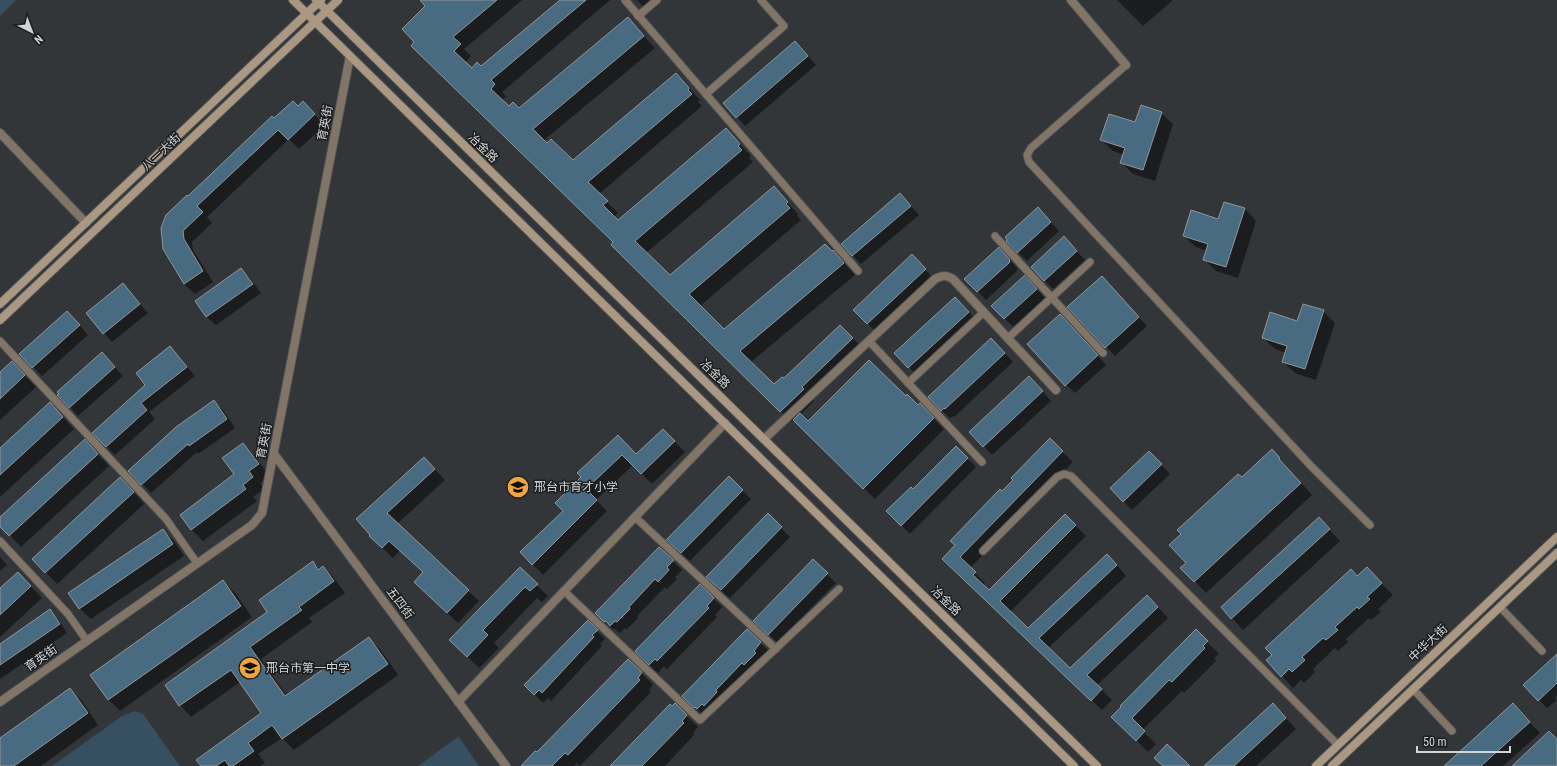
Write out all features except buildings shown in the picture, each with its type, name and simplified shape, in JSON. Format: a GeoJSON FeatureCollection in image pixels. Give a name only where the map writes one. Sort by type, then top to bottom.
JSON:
{"type":"FeatureCollection","features":[{"type":"Feature","properties":{"kind":"street"},"geometry":{"type":"LineString","coordinates":[[293,0],[1074,766]]}},
{"type":"Feature","properties":{"kind":"street","name":"八一大街"},"geometry":{"type":"LineString","coordinates":[[0,320],[338,0]]}},
{"type":"Feature","properties":{"kind":"street"},"geometry":{"type":"LineString","coordinates":[[1071,0],[1126,65]]}},
{"type":"Feature","properties":{"kind":"street","name":"八一大街"},"geometry":{"type":"LineString","coordinates":[[0,304],[307,14],[318,1]]}},
{"type":"Feature","properties":{"kind":"street","name":"冶金路"},"geometry":{"type":"LineString","coordinates":[[318,1],[326,11],[1097,766]]}},
{"type":"Feature","properties":{"kind":"street","name":"育英街"},"geometry":{"type":"LineString","coordinates":[[0,702],[252,525],[262,513],[350,56]]}},
{"type":"Feature","properties":{"kind":"street"},"geometry":{"type":"LineString","coordinates":[[0,133],[86,223]]}},
{"type":"Feature","properties":{"kind":"street"},"geometry":{"type":"LineString","coordinates":[[764,440],[941,276],[946,275],[953,279],[1056,390]]}},
{"type":"Feature","properties":{"kind":"street"},"geometry":{"type":"LineString","coordinates":[[458,702],[725,423]]}},
{"type":"Feature","properties":{"kind":"street","name":"五四街"},"geometry":{"type":"LineString","coordinates":[[274,454],[506,766]]}},
{"type":"Feature","properties":{"kind":"street","name":"中华大街"},"geometry":{"type":"LineString","coordinates":[[1316,766],[1557,537]]}},
{"type":"Feature","properties":{"kind":"street","name":"中华大街"},"geometry":{"type":"LineString","coordinates":[[1332,766],[1557,553]]}},
{"type":"Feature","properties":{"kind":"lane"},"geometry":{"type":"LineString","coordinates":[[625,0],[858,271]]}},
{"type":"Feature","properties":{"kind":"lane"},"geometry":{"type":"LineString","coordinates":[[638,16],[657,0]]}},
{"type":"Feature","properties":{"kind":"lane"},"geometry":{"type":"LineString","coordinates":[[706,94],[784,26],[761,0]]}},
{"type":"Feature","properties":{"kind":"lane"},"geometry":{"type":"LineString","coordinates":[[1126,65],[1031,148],[1028,155],[1029,162],[1310,465],[1370,525]]}},
{"type":"Feature","properties":{"kind":"lane"},"geometry":{"type":"LineString","coordinates":[[994,236],[1103,353]]}},
{"type":"Feature","properties":{"kind":"lane"},"geometry":{"type":"LineString","coordinates":[[1008,338],[1090,262]]}},
{"type":"Feature","properties":{"kind":"lane"},"geometry":{"type":"LineString","coordinates":[[908,382],[984,312]]}},
{"type":"Feature","properties":{"kind":"lane"},"geometry":{"type":"LineString","coordinates":[[0,341],[166,519],[197,563]]}},
{"type":"Feature","properties":{"kind":"lane"},"geometry":{"type":"LineString","coordinates":[[870,341],[982,462]]}},
{"type":"Feature","properties":{"kind":"lane"},"geometry":{"type":"LineString","coordinates":[[983,551],[1057,476],[1064,474],[1071,476],[1338,745]]}},
{"type":"Feature","properties":{"kind":"lane"},"geometry":{"type":"LineString","coordinates":[[635,517],[776,649]]}},
{"type":"Feature","properties":{"kind":"lane"},"geometry":{"type":"LineString","coordinates":[[0,541],[68,614],[87,641]]}},
{"type":"Feature","properties":{"kind":"lane"},"geometry":{"type":"LineString","coordinates":[[564,591],[700,720],[839,590]]}},
{"type":"Feature","properties":{"kind":"lane"},"geometry":{"type":"LineString","coordinates":[[1500,607],[1542,651]]}},
{"type":"Feature","properties":{"kind":"lane"},"geometry":{"type":"LineString","coordinates":[[1413,689],[1452,731]]}},
{"type":"Feature","properties":{"kind":"shaded area"},"geometry":{"type":"Polygon","coordinates":[[[0,0],[16,0],[0,16],[0,0]]]}},
{"type":"Feature","properties":{"kind":"shaded area"},"geometry":{"type":"Polygon","coordinates":[[[135,711],[143,714],[180,766],[52,766],[122,716],[135,711]]]}},
{"type":"Feature","properties":{"kind":"shaded area"},"geometry":{"type":"Polygon","coordinates":[[[458,737],[479,766],[418,766],[458,737]]]}},
{"type":"Feature","properties":{"kind":"place","name":"邢台市育才小学"},"geometry":{"type":"Point","coordinates":[518,487]}},
{"type":"Feature","properties":{"kind":"place","name":"邢台市第一中学"},"geometry":{"type":"Point","coordinates":[250,668]}}]}
